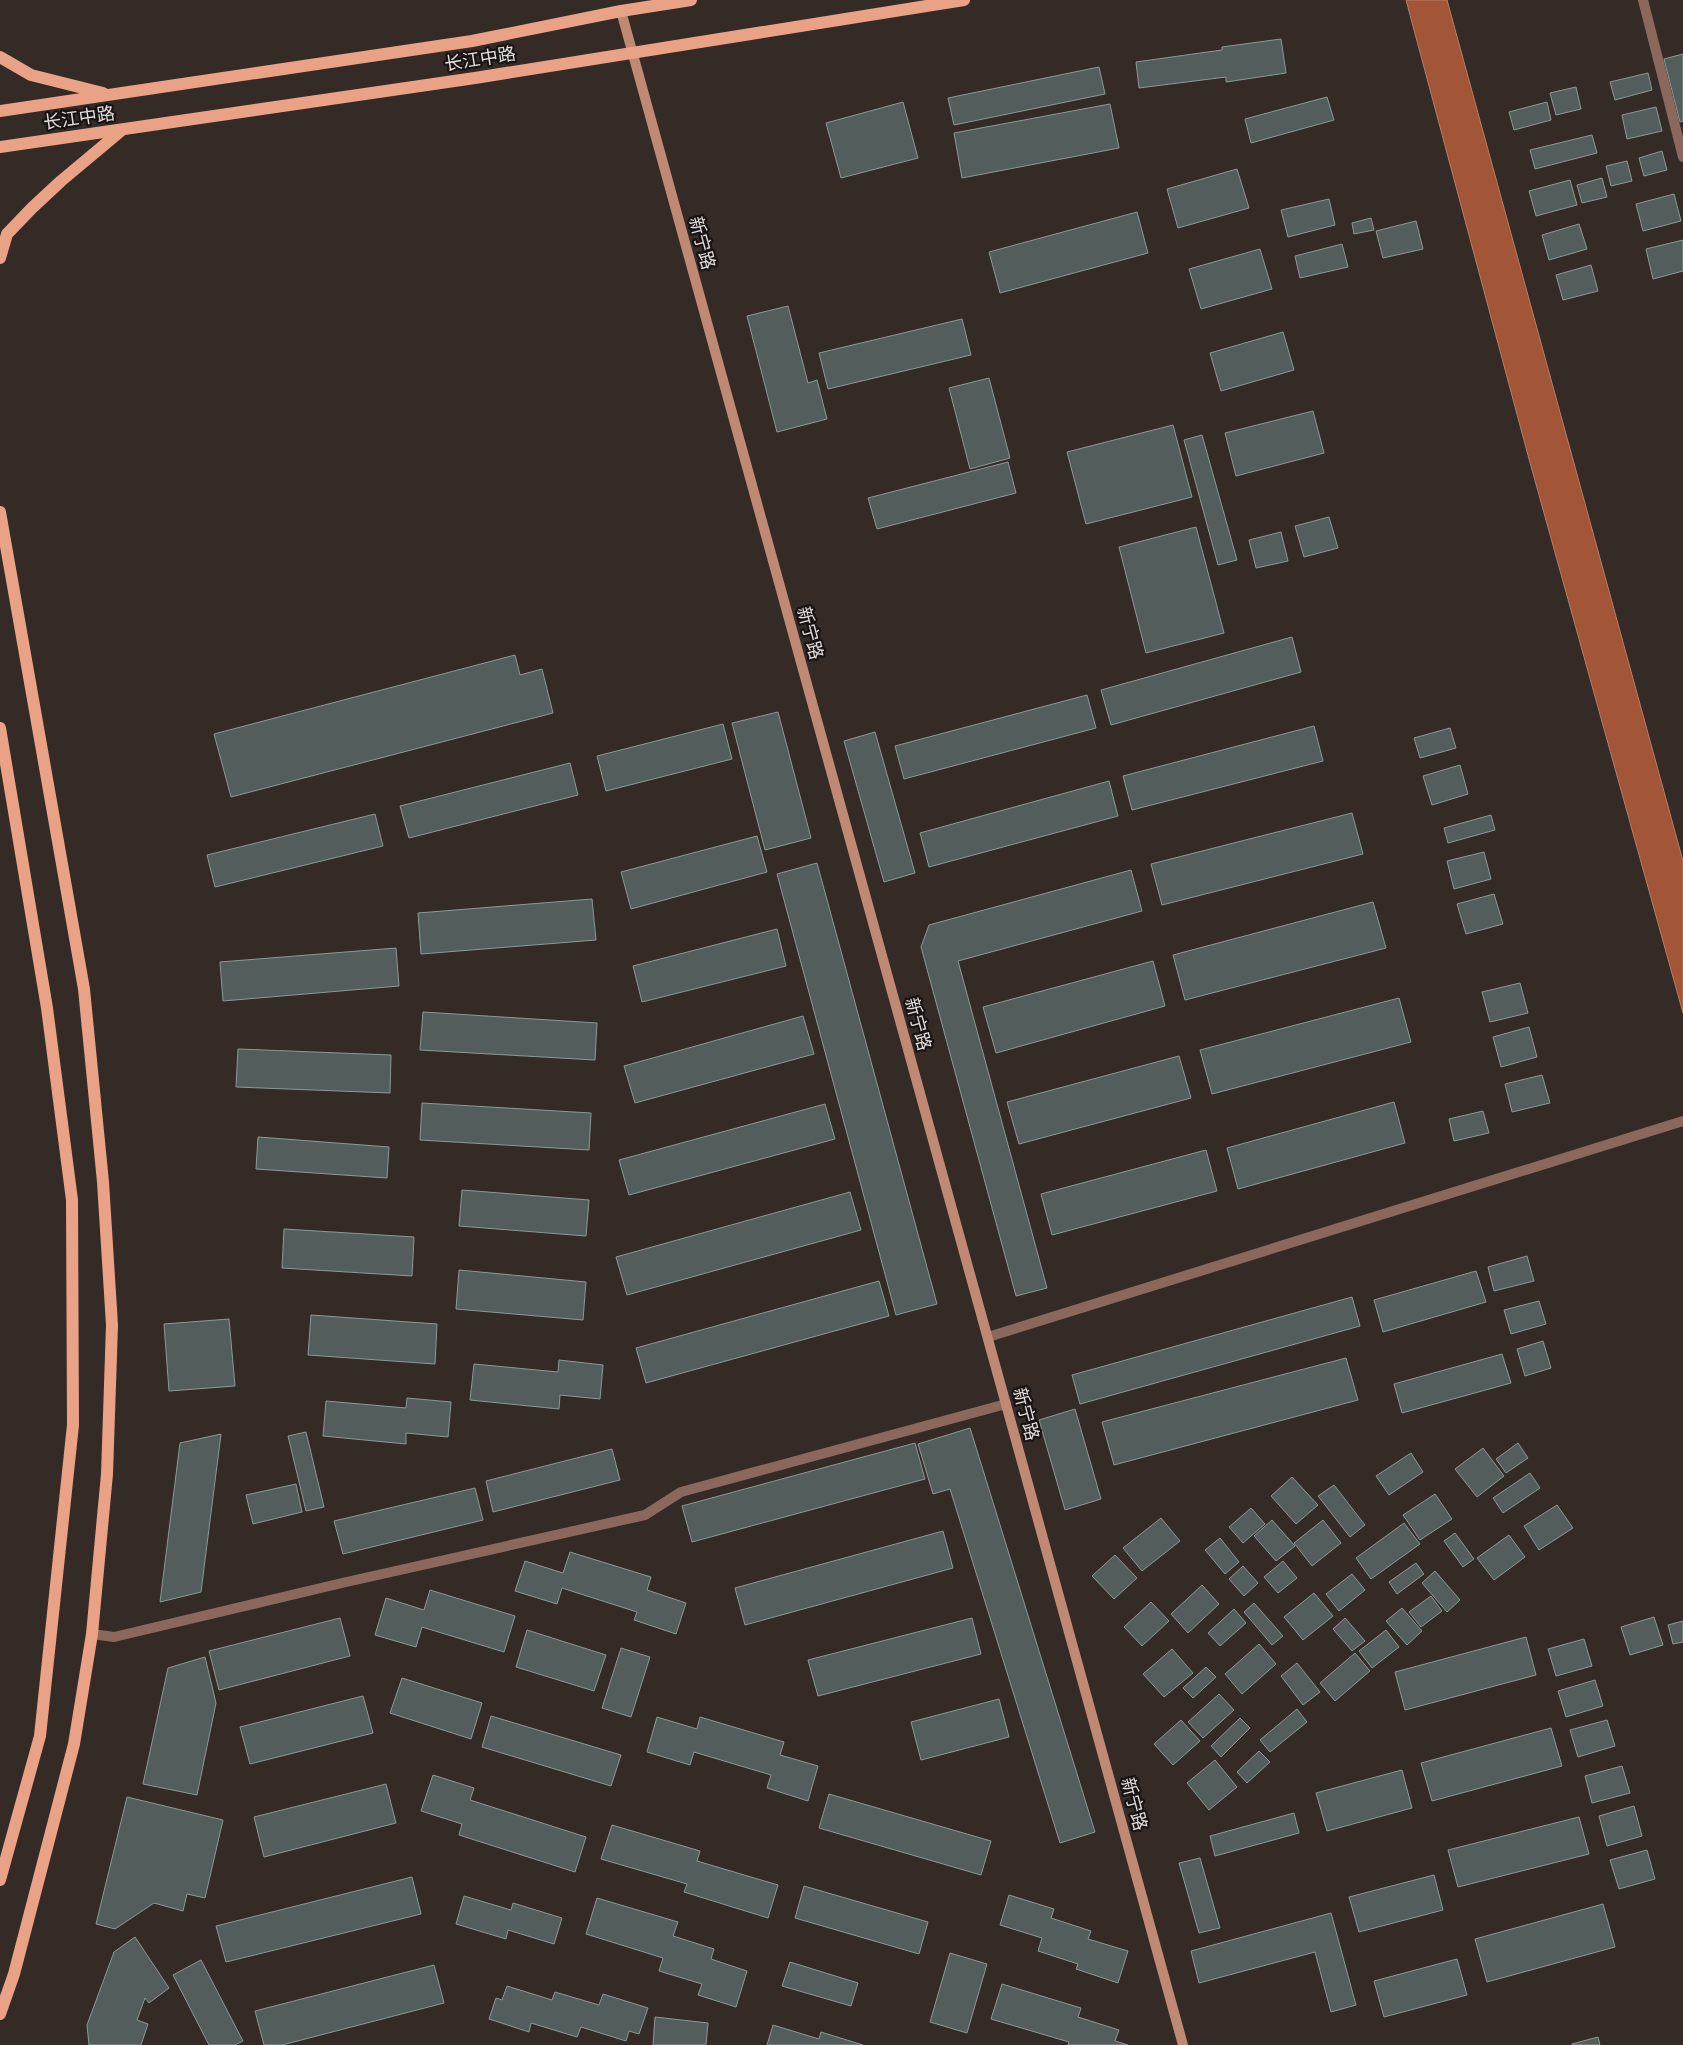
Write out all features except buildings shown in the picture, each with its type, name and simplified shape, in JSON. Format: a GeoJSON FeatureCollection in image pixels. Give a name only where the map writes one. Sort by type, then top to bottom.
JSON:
{"type":"FeatureCollection","features":[{"type":"Feature","properties":{"kind":"main road","name":"长江中路"},"geometry":{"type":"LineString","coordinates":[[0,112],[472,41],[621,11],[691,0]]}},
{"type":"Feature","properties":{"kind":"main road","name":"长江中路"},"geometry":{"type":"LineString","coordinates":[[0,147],[465,80],[964,0]]}},
{"type":"Feature","properties":{"kind":"main road"},"geometry":{"type":"LineString","coordinates":[[0,58],[31,75],[110,95]]}},
{"type":"Feature","properties":{"kind":"main road"},"geometry":{"type":"LineString","coordinates":[[0,258],[7,234],[61,181],[122,129]]}},
{"type":"Feature","properties":{"kind":"main road"},"geometry":{"type":"LineString","coordinates":[[0,512],[84,989],[103,1182],[112,1325],[107,1474],[92,1634],[74,1744],[14,1974],[0,2014]]}},
{"type":"Feature","properties":{"kind":"main road"},"geometry":{"type":"LineString","coordinates":[[0,728],[47,1008],[72,1200],[73,1416],[40,1736],[0,1880]]}},
{"type":"Feature","properties":{"kind":"street"},"geometry":{"type":"LineString","coordinates":[[1643,0],[1683,157]]}},
{"type":"Feature","properties":{"kind":"street","name":"新宁路"},"geometry":{"type":"LineString","coordinates":[[621,11],[1183,2045]]}},
{"type":"Feature","properties":{"kind":"street"},"geometry":{"type":"LineString","coordinates":[[988,1337],[1681,1122]]}},
{"type":"Feature","properties":{"kind":"street"},"geometry":{"type":"LineString","coordinates":[[92,1634],[114,1637],[342,1583],[645,1515],[681,1492],[1006,1404]]}},
{"type":"Feature","properties":{"kind":"shaded area"},"geometry":{"type":"Polygon","coordinates":[[[1406,0],[1447,0],[1683,861],[1683,1013],[1529,459],[1406,0]]]}}]}
